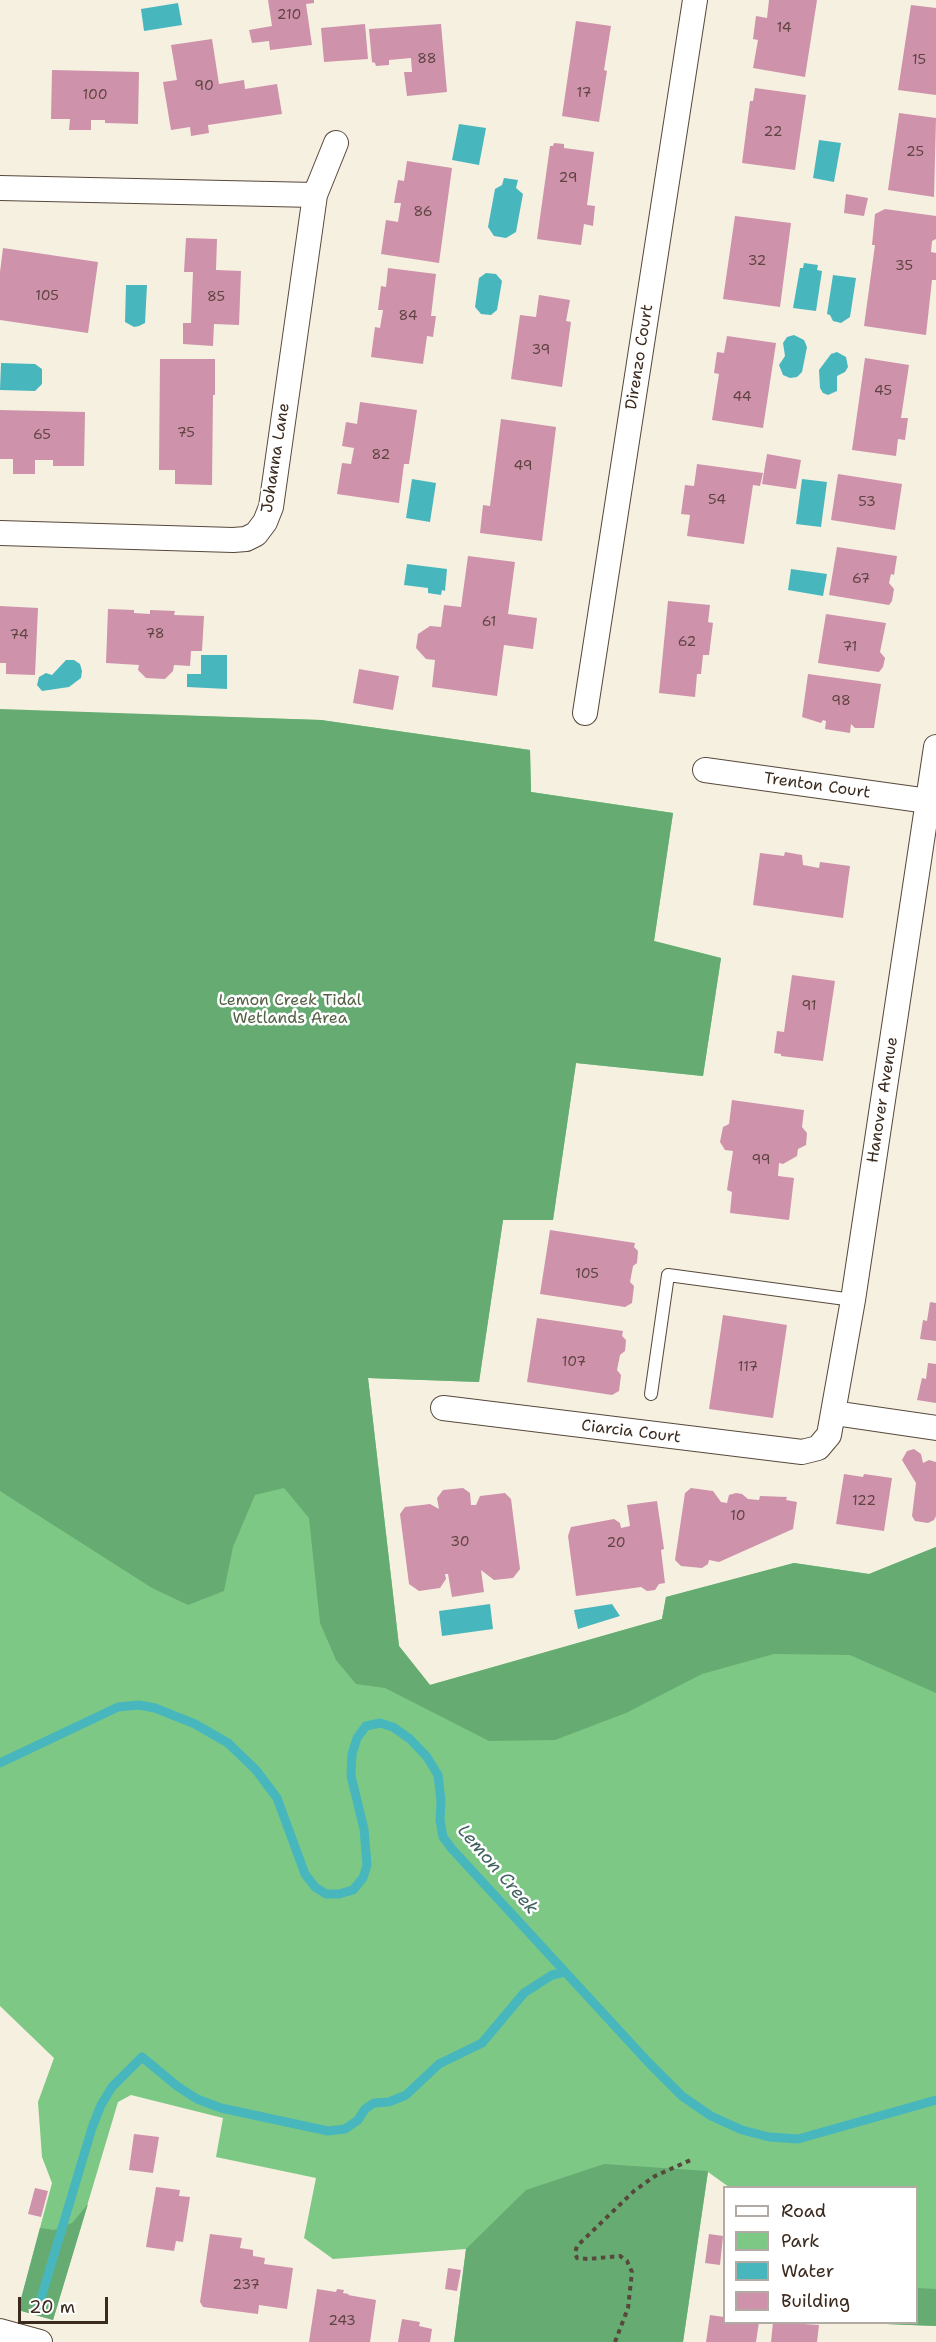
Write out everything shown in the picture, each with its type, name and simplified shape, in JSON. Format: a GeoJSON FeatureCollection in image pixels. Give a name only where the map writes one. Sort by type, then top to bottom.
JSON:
{"type":"FeatureCollection","features":[{"type":"Feature","properties":{"kind":"street","name":"Direnzo Court"},"geometry":{"type":"LineString","coordinates":[[585,713],[695,0]]}},
{"type":"Feature","properties":{"kind":"street","name":"Johanna Lane"},"geometry":{"type":"LineString","coordinates":[[0,533],[233,540],[246,539],[256,534],[265,522],[271,507],[315,195],[336,143]]}},
{"type":"Feature","properties":{"kind":"street"},"geometry":{"type":"LineString","coordinates":[[0,188],[315,195]]}},
{"type":"Feature","properties":{"kind":"street","name":"Hanover Avenue"},"geometry":{"type":"LineString","coordinates":[[818,1448],[829,1435],[834,1413],[936,747]]}},
{"type":"Feature","properties":{"kind":"street","name":"Trenton Court"},"geometry":{"type":"LineString","coordinates":[[705,770],[928,801]]}},
{"type":"Feature","properties":{"kind":"street","name":"Ciarcia Court"},"geometry":{"type":"LineString","coordinates":[[442,1408],[802,1452],[818,1448]]}},
{"type":"Feature","properties":{"kind":"street"},"geometry":{"type":"LineString","coordinates":[[834,1413],[936,1428]]}},
{"type":"Feature","properties":{"kind":"street"},"geometry":{"type":"LineString","coordinates":[[0,2331],[40,2342]]}},
{"type":"Feature","properties":{"kind":"lane"},"geometry":{"type":"LineString","coordinates":[[651,1394],[668,1275],[853,1300]]}},
{"type":"Feature","properties":{"kind":"path"},"geometry":{"type":"LineString","coordinates":[[615,2342],[628,2308],[632,2272],[627,2261],[620,2256],[578,2258],[575,2253],[577,2246],[634,2191],[655,2176],[693,2159]]}},
{"type":"Feature","properties":{"kind":"green space"},"geometry":{"type":"Polygon","coordinates":[[[0,709],[321,720],[530,750],[531,792],[673,813],[654,941],[721,958],[703,1076],[576,1063],[553,1220],[503,1220],[479,1382],[368,1378],[399,1646],[430,1685],[662,1619],[666,1597],[794,1563],[869,1574],[936,1547],[936,1693],[850,1655],[774,1654],[702,1674],[626,1713],[555,1740],[489,1741],[385,1688],[356,1684],[336,1660],[320,1623],[309,1518],[284,1488],[255,1495],[233,1547],[224,1591],[188,1605],[152,1588],[0,1491],[0,709]]]}},
{"type":"Feature","properties":{"kind":"green space","name":"Lemon Creek Tidal Wetlands Area"},"geometry":{"type":"Polygon","coordinates":[[[0,710],[321,720],[530,750],[531,792],[673,813],[654,941],[721,958],[703,1076],[576,1063],[553,1220],[503,1220],[479,1382],[368,1378],[399,1646],[430,1685],[662,1619],[666,1597],[794,1563],[869,1574],[936,1547],[936,2326],[886,2324],[918,2324],[918,2186],[728,2186],[708,2172],[683,2342],[454,2342],[466,2249],[333,2259],[304,2238],[316,2178],[216,2157],[223,2118],[131,2095],[118,2102],[53,2320],[18,2310],[52,2183],[42,2157],[38,2102],[54,2058],[0,2006],[0,710]]]}},
{"type":"Feature","properties":{"kind":"green space"},"geometry":{"type":"Polygon","coordinates":[[[604,2164],[708,2171],[683,2342],[454,2342],[466,2249],[526,2190],[604,2164]]]}},
{"type":"Feature","properties":{"kind":"green space"},"geometry":{"type":"Polygon","coordinates":[[[88,2204],[53,2320],[18,2310],[40,2228],[54,2230],[72,2223],[88,2204]]]}},
{"type":"Feature","properties":{"kind":"green space"},"geometry":{"type":"Polygon","coordinates":[[[918,2288],[936,2289],[936,2326],[886,2324],[918,2324],[918,2288]]]}},
{"type":"Feature","properties":{"kind":"water"},"geometry":{"type":"Polygon","coordinates":[[[178,3],[182,25],[144,31],[141,9],[178,3]]]}},
{"type":"Feature","properties":{"kind":"water"},"geometry":{"type":"Polygon","coordinates":[[[459,124],[486,128],[479,165],[452,160],[459,124]]]}},
{"type":"Feature","properties":{"kind":"water"},"geometry":{"type":"Polygon","coordinates":[[[819,140],[841,143],[834,182],[813,178],[819,140]]]}},
{"type":"Feature","properties":{"kind":"water"},"geometry":{"type":"Polygon","coordinates":[[[504,178],[518,180],[516,188],[523,194],[516,232],[506,238],[494,236],[488,227],[495,189],[502,185],[504,178]]]}},
{"type":"Feature","properties":{"kind":"water"},"geometry":{"type":"Polygon","coordinates":[[[804,263],[818,265],[817,270],[822,271],[816,311],[793,308],[800,268],[803,268],[804,263]]]}},
{"type":"Feature","properties":{"kind":"water"},"geometry":{"type":"Polygon","coordinates":[[[486,273],[496,274],[502,281],[497,310],[491,315],[481,314],[475,307],[479,278],[486,273]]]}},
{"type":"Feature","properties":{"kind":"water"},"geometry":{"type":"Polygon","coordinates":[[[833,275],[856,278],[850,317],[841,323],[833,321],[827,314],[833,275]]]}},
{"type":"Feature","properties":{"kind":"water"},"geometry":{"type":"Polygon","coordinates":[[[126,285],[147,285],[145,323],[139,326],[134,327],[125,322],[126,285]]]}},
{"type":"Feature","properties":{"kind":"water"},"geometry":{"type":"Polygon","coordinates":[[[794,335],[804,340],[807,347],[802,372],[797,377],[790,378],[783,375],[779,365],[785,356],[783,343],[787,337],[794,335]]]}},
{"type":"Feature","properties":{"kind":"water"},"geometry":{"type":"Polygon","coordinates":[[[837,352],[846,357],[848,367],[845,372],[837,376],[837,391],[828,395],[820,388],[819,370],[831,354],[837,352]]]}},
{"type":"Feature","properties":{"kind":"water"},"geometry":{"type":"Polygon","coordinates":[[[1,363],[35,364],[42,369],[42,384],[35,391],[0,390],[1,363]]]}},
{"type":"Feature","properties":{"kind":"water"},"geometry":{"type":"Polygon","coordinates":[[[412,479],[436,483],[430,522],[406,518],[412,479]]]}},
{"type":"Feature","properties":{"kind":"water"},"geometry":{"type":"Polygon","coordinates":[[[802,479],[827,482],[821,527],[796,524],[802,479]]]}},
{"type":"Feature","properties":{"kind":"water"},"geometry":{"type":"Polygon","coordinates":[[[407,564],[447,569],[445,591],[442,590],[441,595],[428,593],[428,588],[404,585],[407,564]]]}},
{"type":"Feature","properties":{"kind":"water"},"geometry":{"type":"Polygon","coordinates":[[[791,569],[827,574],[823,596],[788,590],[791,569]]]}},
{"type":"Feature","properties":{"kind":"water"},"geometry":{"type":"Polygon","coordinates":[[[201,655],[227,655],[227,689],[187,687],[187,674],[201,674],[201,655]]]}},
{"type":"Feature","properties":{"kind":"water"},"geometry":{"type":"Polygon","coordinates":[[[66,660],[74,660],[80,664],[81,678],[69,687],[42,691],[37,685],[39,677],[46,673],[52,675],[66,660]]]}},
{"type":"Feature","properties":{"kind":"water"},"geometry":{"type":"Polygon","coordinates":[[[490,1604],[493,1629],[442,1636],[439,1611],[490,1604]]]}},
{"type":"Feature","properties":{"kind":"water"},"geometry":{"type":"Polygon","coordinates":[[[612,1604],[620,1616],[578,1629],[574,1610],[612,1604]]]}},
{"type":"Feature","properties":{"kind":"building"},"geometry":{"type":"Polygon","coordinates":[[[268,0],[314,0],[314,3],[306,4],[312,45],[270,50],[269,41],[252,43],[249,30],[272,26],[268,0]]]}},
{"type":"Feature","properties":{"kind":"building"},"geometry":{"type":"Polygon","coordinates":[[[769,0],[817,0],[805,77],[753,68],[758,40],[753,39],[756,16],[767,18],[769,0]]]}},
{"type":"Feature","properties":{"kind":"building"},"geometry":{"type":"Polygon","coordinates":[[[911,5],[936,8],[936,95],[898,90],[911,5]]]}},
{"type":"Feature","properties":{"kind":"building"},"geometry":{"type":"Polygon","coordinates":[[[576,21],[611,26],[599,122],[562,116],[576,21]]]}},
{"type":"Feature","properties":{"kind":"building"},"geometry":{"type":"Polygon","coordinates":[[[365,24],[368,59],[324,62],[321,28],[365,24]]]}},
{"type":"Feature","properties":{"kind":"building"},"geometry":{"type":"Polygon","coordinates":[[[441,24],[447,92],[407,96],[404,72],[412,72],[411,58],[389,60],[389,65],[376,66],[372,62],[369,29],[441,24]]]}},
{"type":"Feature","properties":{"kind":"building"},"geometry":{"type":"Polygon","coordinates":[[[212,39],[219,84],[244,80],[245,89],[277,84],[282,114],[208,125],[209,133],[191,136],[190,127],[171,130],[163,82],[177,80],[171,45],[212,39]]]}},
{"type":"Feature","properties":{"kind":"building"},"geometry":{"type":"Polygon","coordinates":[[[52,70],[139,72],[138,124],[105,123],[105,120],[91,120],[91,130],[69,130],[70,119],[51,119],[52,70]]]}},
{"type":"Feature","properties":{"kind":"building"},"geometry":{"type":"Polygon","coordinates":[[[755,88],[806,95],[795,170],[742,163],[750,101],[753,101],[755,88]]]}},
{"type":"Feature","properties":{"kind":"building"},"geometry":{"type":"Polygon","coordinates":[[[899,113],[936,118],[934,197],[888,190],[899,113]]]}},
{"type":"Feature","properties":{"kind":"building"},"geometry":{"type":"Polygon","coordinates":[[[554,143],[564,144],[564,148],[594,152],[587,205],[595,206],[593,226],[584,224],[581,245],[537,239],[550,146],[554,143]]]}},
{"type":"Feature","properties":{"kind":"building"},"geometry":{"type":"Polygon","coordinates":[[[407,161],[452,168],[439,263],[381,254],[386,220],[398,222],[401,203],[394,203],[398,180],[404,181],[407,161]]]}},
{"type":"Feature","properties":{"kind":"building"},"geometry":{"type":"Polygon","coordinates":[[[846,194],[868,198],[864,216],[844,213],[846,194]]]}},
{"type":"Feature","properties":{"kind":"building"},"geometry":{"type":"Polygon","coordinates":[[[885,209],[936,216],[936,239],[932,241],[931,252],[936,253],[936,280],[932,280],[926,335],[864,326],[875,245],[872,245],[875,214],[885,209]]]}},
{"type":"Feature","properties":{"kind":"building"},"geometry":{"type":"Polygon","coordinates":[[[735,216],[791,223],[780,307],[723,299],[735,216]]]}},
{"type":"Feature","properties":{"kind":"building"},"geometry":{"type":"Polygon","coordinates":[[[186,238],[217,239],[216,270],[241,271],[239,325],[214,324],[213,346],[183,344],[183,323],[191,323],[193,272],[184,272],[186,238]]]}},
{"type":"Feature","properties":{"kind":"building"},"geometry":{"type":"Polygon","coordinates":[[[3,248],[98,262],[88,333],[0,320],[0,272],[3,248]]]}},
{"type":"Feature","properties":{"kind":"building"},"geometry":{"type":"Polygon","coordinates":[[[388,268],[436,274],[431,316],[436,316],[433,337],[427,336],[423,364],[371,357],[375,327],[380,328],[383,310],[378,310],[381,286],[386,287],[388,268]]]}},
{"type":"Feature","properties":{"kind":"building"},"geometry":{"type":"Polygon","coordinates":[[[539,295],[570,300],[566,321],[571,322],[562,387],[511,379],[520,315],[536,317],[539,295]]]}},
{"type":"Feature","properties":{"kind":"building"},"geometry":{"type":"Polygon","coordinates":[[[727,336],[776,343],[763,428],[712,420],[719,374],[714,373],[717,352],[724,353],[727,336]]]}},
{"type":"Feature","properties":{"kind":"building"},"geometry":{"type":"Polygon","coordinates":[[[865,358],[909,365],[901,418],[908,418],[905,440],[898,439],[896,456],[852,450],[865,358]]]}},
{"type":"Feature","properties":{"kind":"building"},"geometry":{"type":"Polygon","coordinates":[[[160,359],[215,359],[212,485],[175,484],[175,470],[159,470],[160,359]]]}},
{"type":"Feature","properties":{"kind":"building"},"geometry":{"type":"Polygon","coordinates":[[[360,402],[417,410],[409,464],[404,464],[399,503],[337,494],[342,463],[351,464],[354,448],[342,446],[346,422],[357,424],[360,402]]]}},
{"type":"Feature","properties":{"kind":"building"},"geometry":{"type":"Polygon","coordinates":[[[0,410],[85,412],[84,466],[53,466],[53,460],[35,460],[35,474],[13,474],[13,459],[0,459],[0,410]]]}},
{"type":"Feature","properties":{"kind":"building"},"geometry":{"type":"Polygon","coordinates":[[[501,419],[556,427],[542,541],[480,533],[483,505],[490,506],[501,419]]]}},
{"type":"Feature","properties":{"kind":"building"},"geometry":{"type":"Polygon","coordinates":[[[767,454],[801,460],[796,489],[762,484],[767,454]]]}},
{"type":"Feature","properties":{"kind":"building"},"geometry":{"type":"Polygon","coordinates":[[[697,464],[763,473],[760,486],[753,485],[744,544],[687,536],[690,515],[681,514],[685,485],[694,486],[697,464]]]}},
{"type":"Feature","properties":{"kind":"building"},"geometry":{"type":"Polygon","coordinates":[[[838,474],[902,484],[895,530],[831,520],[838,474]]]}},
{"type":"Feature","properties":{"kind":"building"},"geometry":{"type":"Polygon","coordinates":[[[837,547],[897,556],[894,575],[891,574],[889,583],[894,589],[889,605],[829,595],[837,547]]]}},
{"type":"Feature","properties":{"kind":"building"},"geometry":{"type":"Polygon","coordinates":[[[468,556],[515,562],[508,614],[537,618],[533,649],[504,645],[497,696],[432,687],[435,660],[426,659],[416,648],[418,634],[430,626],[441,627],[444,605],[461,607],[468,556]]]}},
{"type":"Feature","properties":{"kind":"building"},"geometry":{"type":"Polygon","coordinates":[[[668,601],[710,605],[708,622],[713,623],[709,655],[703,655],[701,674],[697,674],[695,697],[659,693],[668,601]]]}},
{"type":"Feature","properties":{"kind":"building"},"geometry":{"type":"Polygon","coordinates":[[[0,606],[38,608],[35,675],[6,674],[6,663],[0,663],[0,606]]]}},
{"type":"Feature","properties":{"kind":"building"},"geometry":{"type":"Polygon","coordinates":[[[108,609],[134,610],[134,613],[150,614],[150,610],[175,611],[174,615],[204,616],[202,651],[191,651],[190,666],[174,665],[173,671],[165,679],[146,678],[138,670],[139,665],[106,663],[108,609]]]}},
{"type":"Feature","properties":{"kind":"building"},"geometry":{"type":"Polygon","coordinates":[[[826,614],[886,623],[880,652],[885,658],[879,672],[818,663],[826,614]]]}},
{"type":"Feature","properties":{"kind":"building"},"geometry":{"type":"Polygon","coordinates":[[[359,669],[399,676],[393,710],[353,703],[359,669]]]}},
{"type":"Feature","properties":{"kind":"building"},"geometry":{"type":"Polygon","coordinates":[[[808,674],[881,684],[874,728],[855,728],[851,724],[850,733],[825,729],[826,721],[823,720],[821,723],[802,717],[808,674]]]}},
{"type":"Feature","properties":{"kind":"building"},"geometry":{"type":"Polygon","coordinates":[[[785,852],[802,855],[803,865],[819,868],[820,862],[850,866],[843,918],[753,905],[760,853],[784,856],[785,852]]]}},
{"type":"Feature","properties":{"kind":"building"},"geometry":{"type":"Polygon","coordinates":[[[792,975],[835,981],[823,1061],[781,1056],[781,1054],[774,1053],[777,1031],[784,1032],[792,975]]]}},
{"type":"Feature","properties":{"kind":"building"},"geometry":{"type":"Polygon","coordinates":[[[732,1100],[804,1110],[802,1127],[807,1133],[806,1145],[798,1149],[797,1156],[783,1164],[779,1163],[778,1176],[794,1178],[789,1220],[730,1213],[732,1192],[727,1190],[733,1151],[725,1150],[720,1142],[723,1127],[729,1124],[732,1100]]]}},
{"type":"Feature","properties":{"kind":"building"},"geometry":{"type":"Polygon","coordinates":[[[550,1230],[635,1243],[634,1247],[638,1251],[637,1263],[633,1266],[630,1282],[634,1286],[632,1303],[625,1307],[540,1294],[550,1230]]]}},
{"type":"Feature","properties":{"kind":"building"},"geometry":{"type":"Polygon","coordinates":[[[930,1302],[936,1303],[936,1341],[920,1339],[923,1320],[927,1321],[930,1302]]]}},
{"type":"Feature","properties":{"kind":"building"},"geometry":{"type":"Polygon","coordinates":[[[723,1315],[787,1325],[773,1418],[709,1409],[723,1315]]]}},
{"type":"Feature","properties":{"kind":"building"},"geometry":{"type":"Polygon","coordinates":[[[537,1318],[623,1331],[622,1336],[626,1340],[625,1351],[620,1355],[617,1370],[621,1375],[619,1391],[612,1395],[527,1382],[537,1318]]]}},
{"type":"Feature","properties":{"kind":"building"},"geometry":{"type":"Polygon","coordinates":[[[928,1363],[936,1364],[936,1403],[917,1400],[922,1378],[926,1379],[928,1363]]]}},
{"type":"Feature","properties":{"kind":"building"},"geometry":{"type":"Polygon","coordinates":[[[914,1449],[921,1454],[923,1463],[929,1460],[936,1462],[936,1516],[928,1523],[915,1521],[912,1516],[916,1483],[902,1460],[907,1451],[914,1449]]]}},
{"type":"Feature","properties":{"kind":"building"},"geometry":{"type":"Polygon","coordinates":[[[844,1474],[892,1478],[884,1531],[836,1524],[844,1474]]]}},
{"type":"Feature","properties":{"kind":"building"},"geometry":{"type":"Polygon","coordinates":[[[463,1488],[470,1493],[471,1505],[476,1505],[480,1496],[505,1493],[511,1499],[520,1569],[513,1578],[494,1580],[481,1570],[484,1592],[452,1597],[448,1574],[445,1574],[446,1579],[440,1588],[419,1591],[409,1584],[400,1514],[405,1507],[430,1504],[439,1509],[437,1498],[443,1490],[463,1488]]]}},
{"type":"Feature","properties":{"kind":"building"},"geometry":{"type":"Polygon","coordinates":[[[691,1488],[713,1491],[721,1502],[727,1503],[729,1495],[736,1493],[748,1499],[759,1500],[760,1496],[787,1497],[786,1500],[797,1502],[793,1529],[719,1562],[709,1560],[708,1564],[702,1568],[681,1566],[675,1560],[685,1493],[691,1488]]]}},
{"type":"Feature","properties":{"kind":"building"},"geometry":{"type":"Polygon","coordinates":[[[657,1501],[664,1549],[661,1550],[665,1583],[659,1584],[655,1590],[647,1591],[641,1587],[576,1596],[568,1536],[571,1527],[614,1519],[620,1523],[621,1528],[630,1526],[627,1505],[657,1501]]]}},
{"type":"Feature","properties":{"kind":"building"},"geometry":{"type":"Polygon","coordinates":[[[134,2134],[159,2137],[153,2173],[129,2170],[134,2134]]]}},
{"type":"Feature","properties":{"kind":"building"},"geometry":{"type":"Polygon","coordinates":[[[156,2187],[180,2190],[179,2196],[190,2197],[183,2242],[176,2241],[174,2251],[146,2247],[156,2187]]]}},
{"type":"Feature","properties":{"kind":"building"},"geometry":{"type":"Polygon","coordinates":[[[35,2188],[48,2191],[41,2217],[28,2214],[35,2188]]]}},
{"type":"Feature","properties":{"kind":"building"},"geometry":{"type":"Polygon","coordinates":[[[210,2234],[242,2238],[240,2248],[253,2250],[253,2256],[265,2258],[264,2264],[293,2268],[287,2309],[259,2305],[258,2314],[203,2307],[200,2302],[210,2234]]]}},
{"type":"Feature","properties":{"kind":"building"},"geometry":{"type":"Polygon","coordinates":[[[709,2234],[723,2236],[720,2265],[705,2263],[709,2234]]]}},
{"type":"Feature","properties":{"kind":"building"},"geometry":{"type":"Polygon","coordinates":[[[448,2268],[461,2270],[457,2291],[445,2289],[448,2268]]]}},
{"type":"Feature","properties":{"kind":"building"},"geometry":{"type":"Polygon","coordinates":[[[317,2289],[336,2292],[337,2289],[344,2290],[343,2293],[348,2295],[376,2300],[370,2342],[309,2342],[317,2289]]]}},
{"type":"Feature","properties":{"kind":"building"},"geometry":{"type":"Polygon","coordinates":[[[710,2315],[723,2317],[723,2324],[759,2324],[756,2342],[706,2342],[710,2315]]]}},
{"type":"Feature","properties":{"kind":"building"},"geometry":{"type":"Polygon","coordinates":[[[402,2319],[420,2322],[419,2326],[432,2329],[430,2342],[398,2342],[402,2319]]]}},
{"type":"Feature","properties":{"kind":"building"},"geometry":{"type":"Polygon","coordinates":[[[773,2324],[819,2325],[817,2342],[771,2342],[773,2324]]]}},
{"type":"Feature","properties":{"kind":"waterway","name":"Lemon Creek"},"geometry":{"type":"LineString","coordinates":[[0,1763],[118,1707],[139,1705],[155,1708],[195,1724],[228,1743],[256,1770],[277,1798],[305,1874],[315,1887],[326,1894],[339,1894],[353,1890],[363,1878],[367,1865],[364,1829],[351,1776],[352,1754],[357,1738],[366,1726],[380,1723],[393,1727],[410,1739],[427,1757],[438,1775],[443,1837],[452,1849],[648,2062],[682,2096],[711,2116],[742,2130],[769,2137],[798,2139],[936,2100]]}},
{"type":"Feature","properties":{"kind":"waterway"},"geometry":{"type":"LineString","coordinates":[[39,2305],[101,2105],[112,2087],[142,2057],[177,2086],[197,2099],[221,2108],[328,2131],[345,2129],[358,2120],[365,2109],[374,2103],[389,2102],[406,2095],[439,2064],[482,2043],[524,1993],[552,1975],[565,1972]]}}]}
